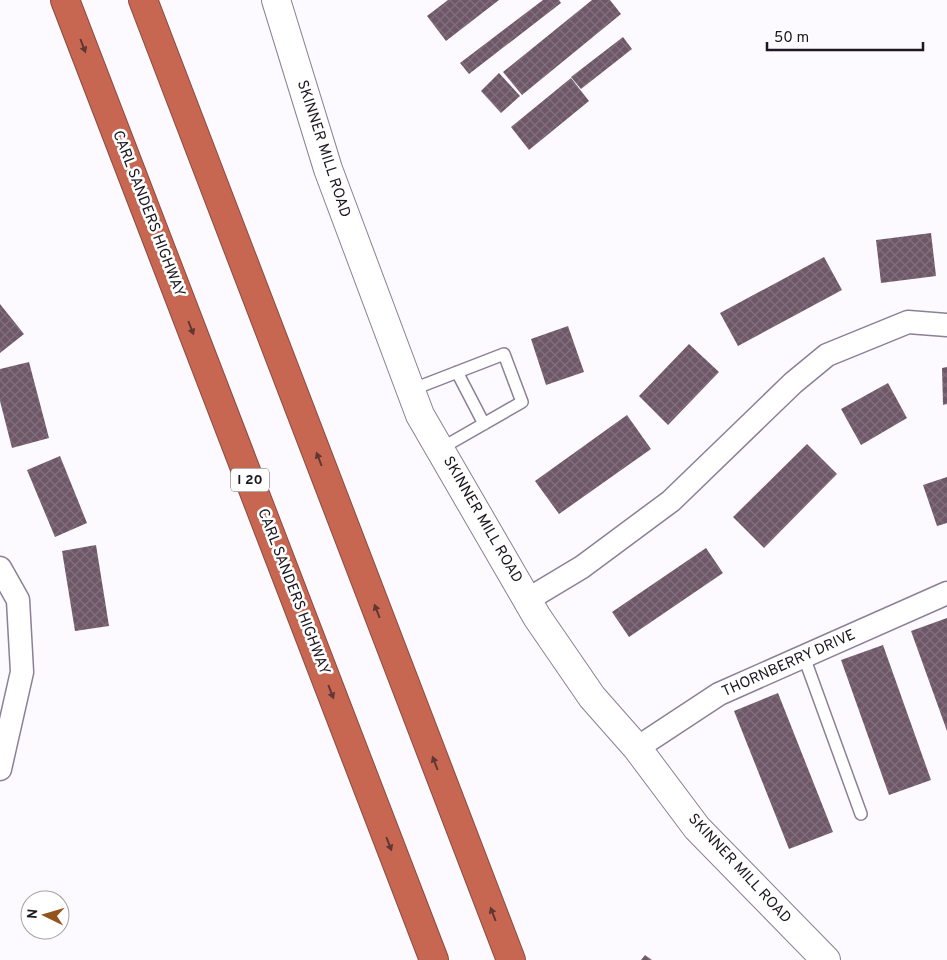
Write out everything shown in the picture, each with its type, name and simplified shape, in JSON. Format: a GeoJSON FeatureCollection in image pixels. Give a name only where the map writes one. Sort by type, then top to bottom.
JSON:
{"type":"FeatureCollection","features":[{"type":"Feature","properties":{"kind":"highway","name":"CARL SANDERS HIGHWAY"},"geometry":{"type":"LineString","coordinates":[[65,0],[434,960]]}},
{"type":"Feature","properties":{"kind":"highway"},"geometry":{"type":"LineString","coordinates":[[142,0],[511,960]]}},
{"type":"Feature","properties":{"kind":"street","name":"SKINNER MILL ROAD"},"geometry":{"type":"LineString","coordinates":[[282,1],[328,169],[420,415],[537,617],[592,697],[637,748],[697,828],[826,960]]}},
{"type":"Feature","properties":{"kind":"street"},"geometry":{"type":"LineString","coordinates":[[527,600],[582,567],[671,501],[780,395],[827,354],[908,322],[947,325]]}},
{"type":"Feature","properties":{"kind":"street"},"geometry":{"type":"LineString","coordinates":[[0,568],[18,600],[22,672],[0,769]]}},
{"type":"Feature","properties":{"kind":"street","name":"THORNBERRY DRIVE"},"geometry":{"type":"LineString","coordinates":[[637,748],[719,694],[947,592]]}},
{"type":"Feature","properties":{"kind":"lane"},"geometry":{"type":"LineString","coordinates":[[411,390],[504,354],[522,402],[440,449]]}},
{"type":"Feature","properties":{"kind":"lane"},"geometry":{"type":"LineString","coordinates":[[457,372],[484,424]]}},
{"type":"Feature","properties":{"kind":"lane"},"geometry":{"type":"LineString","coordinates":[[804,657],[861,814]]}},
{"type":"Feature","properties":{"kind":"building"},"geometry":{"type":"Polygon","coordinates":[[[448,0],[499,0],[446,41],[427,16],[448,0]]]}},
{"type":"Feature","properties":{"kind":"building"},"geometry":{"type":"Polygon","coordinates":[[[543,0],[559,0],[561,3],[469,74],[460,63],[543,0]]]}},
{"type":"Feature","properties":{"kind":"building"},"geometry":{"type":"Polygon","coordinates":[[[592,0],[610,0],[621,14],[522,95],[503,72],[592,0]]]}},
{"type":"Feature","properties":{"kind":"building"},"geometry":{"type":"Polygon","coordinates":[[[623,37],[632,49],[581,89],[571,77],[623,37]]]}},
{"type":"Feature","properties":{"kind":"building"},"geometry":{"type":"Polygon","coordinates":[[[499,73],[520,96],[501,113],[481,91],[499,73]]]}},
{"type":"Feature","properties":{"kind":"building"},"geometry":{"type":"Polygon","coordinates":[[[571,78],[589,101],[529,150],[511,127],[571,78]]]}},
{"type":"Feature","properties":{"kind":"building"},"geometry":{"type":"Polygon","coordinates":[[[931,233],[936,276],[881,283],[876,240],[931,233]]]}},
{"type":"Feature","properties":{"kind":"building"},"geometry":{"type":"Polygon","coordinates":[[[824,257],[842,290],[738,346],[720,313],[824,257]]]}},
{"type":"Feature","properties":{"kind":"building"},"geometry":{"type":"Polygon","coordinates":[[[0,304],[24,334],[0,353],[0,304]]]}},
{"type":"Feature","properties":{"kind":"building"},"geometry":{"type":"Polygon","coordinates":[[[568,326],[584,372],[546,385],[531,339],[568,326]]]}},
{"type":"Feature","properties":{"kind":"building"},"geometry":{"type":"Polygon","coordinates":[[[689,344],[719,372],[668,425],[639,396],[689,344]]]}},
{"type":"Feature","properties":{"kind":"building"},"geometry":{"type":"Polygon","coordinates":[[[29,362],[49,438],[12,448],[0,401],[0,369],[29,362]]]}},
{"type":"Feature","properties":{"kind":"building"},"geometry":{"type":"Polygon","coordinates":[[[947,367],[947,404],[943,405],[942,368],[947,367]]]}},
{"type":"Feature","properties":{"kind":"building"},"geometry":{"type":"Polygon","coordinates":[[[888,383],[907,418],[861,445],[841,409],[888,383]]]}},
{"type":"Feature","properties":{"kind":"building"},"geometry":{"type":"Polygon","coordinates":[[[627,415],[651,449],[559,514],[535,481],[627,415]]]}},
{"type":"Feature","properties":{"kind":"building"},"geometry":{"type":"Polygon","coordinates":[[[807,444],[837,474],[764,548],[733,517],[807,444]]]}},
{"type":"Feature","properties":{"kind":"building"},"geometry":{"type":"Polygon","coordinates":[[[60,456],[87,523],[55,537],[27,470],[60,456]]]}},
{"type":"Feature","properties":{"kind":"building"},"geometry":{"type":"Polygon","coordinates":[[[947,477],[947,523],[937,526],[923,485],[947,477]]]}},
{"type":"Feature","properties":{"kind":"building"},"geometry":{"type":"Polygon","coordinates":[[[96,545],[109,626],[75,631],[62,551],[96,545]]]}},
{"type":"Feature","properties":{"kind":"building"},"geometry":{"type":"Polygon","coordinates":[[[706,548],[723,573],[629,637],[612,612],[706,548]]]}},
{"type":"Feature","properties":{"kind":"building"},"geometry":{"type":"Polygon","coordinates":[[[947,618],[947,731],[911,631],[947,618]]]}},
{"type":"Feature","properties":{"kind":"building"},"geometry":{"type":"Polygon","coordinates":[[[883,645],[931,780],[889,795],[841,660],[883,645]]]}},
{"type":"Feature","properties":{"kind":"building"},"geometry":{"type":"Polygon","coordinates":[[[778,693],[833,832],[789,849],[734,711],[778,693]]]}},
{"type":"Feature","properties":{"kind":"building"},"geometry":{"type":"Polygon","coordinates":[[[645,955],[652,960],[641,960],[645,955]]]}}]}
